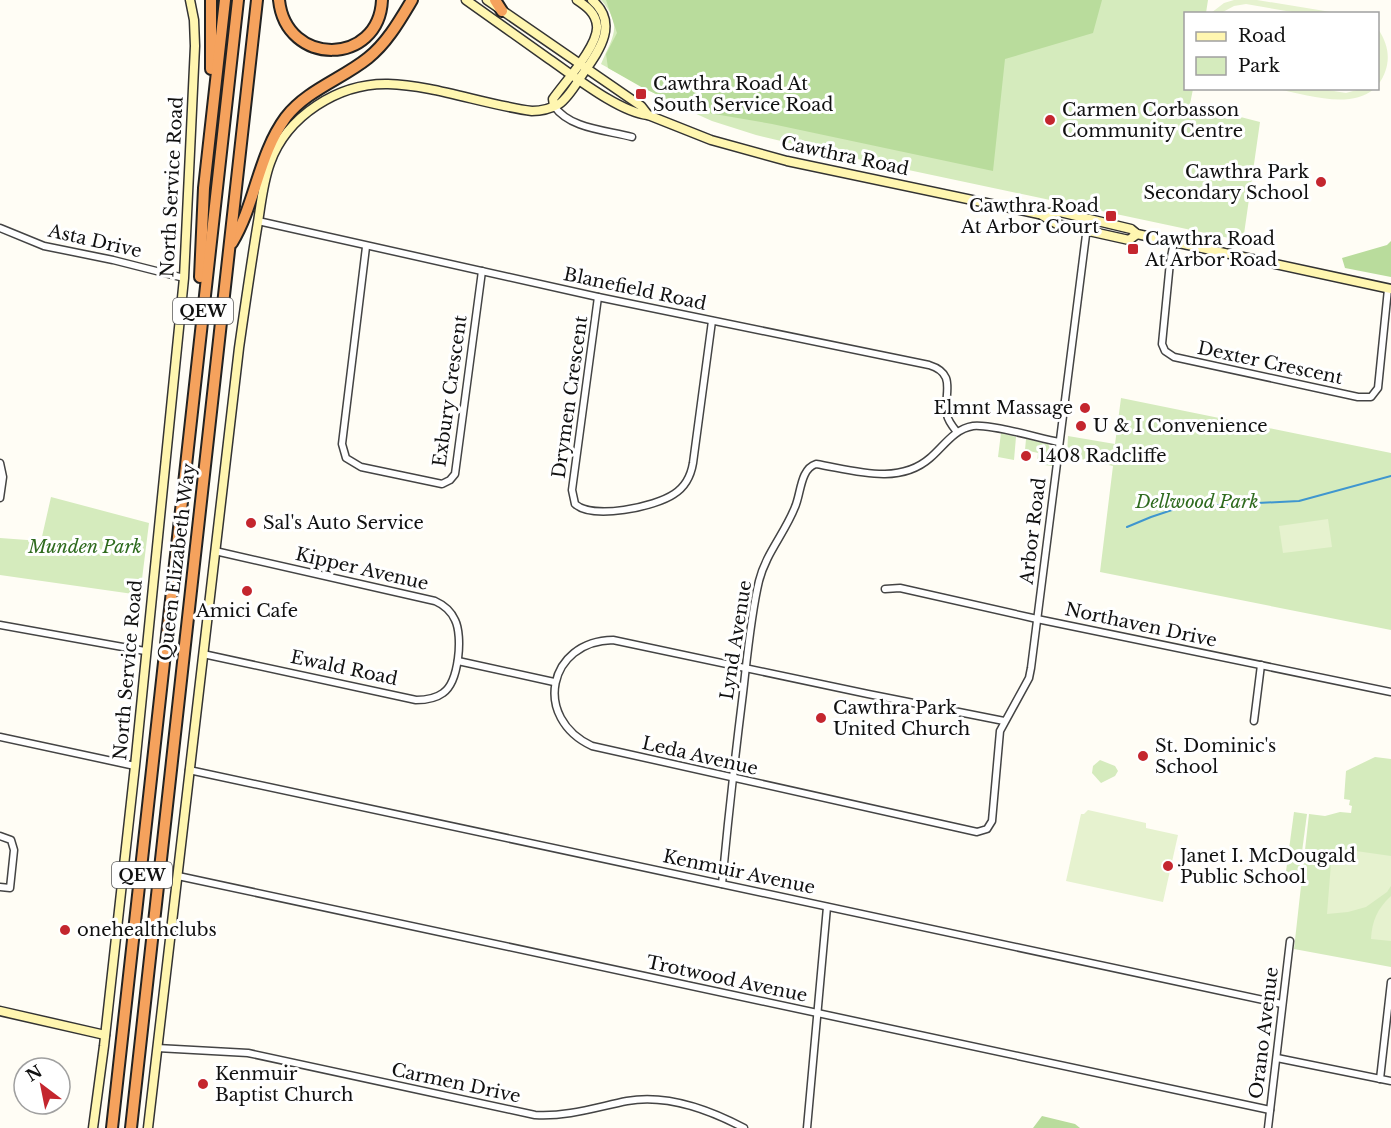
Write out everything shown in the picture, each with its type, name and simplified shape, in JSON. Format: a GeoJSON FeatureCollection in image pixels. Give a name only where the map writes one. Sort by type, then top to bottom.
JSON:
{"type":"FeatureCollection","features":[{"type":"Feature","properties":{"kind":"highway"},"geometry":{"type":"LineString","coordinates":[[211,0],[212,117]]}},
{"type":"Feature","properties":{"kind":"highway"},"geometry":{"type":"LineString","coordinates":[[199,349],[204,188],[225,0]]}},
{"type":"Feature","properties":{"kind":"highway","name":"Queen Elizabeth Way"},"geometry":{"type":"LineString","coordinates":[[112,1128],[159,730],[237,0]]}},
{"type":"Feature","properties":{"kind":"highway","name":"Queen Elizabeth Way"},"geometry":{"type":"LineString","coordinates":[[131,1128],[257,0]]}},
{"type":"Feature","properties":{"kind":"highway"},"geometry":{"type":"LineString","coordinates":[[279,0],[284,20],[292,33],[315,49],[332,51],[363,40],[374,30],[382,13],[382,0]]}},
{"type":"Feature","properties":{"kind":"highway"},"geometry":{"type":"LineString","coordinates":[[231,246],[243,225],[262,163],[272,140],[287,116],[303,100],[368,58],[397,26],[412,0]]}},
{"type":"Feature","properties":{"kind":"highway"},"geometry":{"type":"LineString","coordinates":[[495,0],[502,11]]}},
{"type":"Feature","properties":{"kind":"street","name":"North Service Road"},"geometry":{"type":"LineString","coordinates":[[93,1128],[135,766],[184,278],[195,46],[194,20],[190,0]]}},
{"type":"Feature","properties":{"kind":"street","name":"Cawthra Road"},"geometry":{"type":"LineString","coordinates":[[466,0],[575,77],[620,105],[637,114],[648,115],[711,140],[787,161],[1039,214],[1057,224],[1086,231],[1129,240],[1137,234]]}},
{"type":"Feature","properties":{"kind":"street","name":"Cawthra Road"},"geometry":{"type":"LineString","coordinates":[[487,0],[641,106],[648,115]]}},
{"type":"Feature","properties":{"kind":"street"},"geometry":{"type":"LineString","coordinates":[[577,0],[593,14],[598,26],[594,41],[582,66],[575,77],[553,99],[554,106],[565,119],[575,123],[632,137]]}},
{"type":"Feature","properties":{"kind":"street"},"geometry":{"type":"LineString","coordinates":[[582,66],[601,46],[606,32],[603,14],[592,0]]}},
{"type":"Feature","properties":{"kind":"street"},"geometry":{"type":"LineString","coordinates":[[148,1128],[239,348],[258,221],[270,164],[284,138],[309,111],[340,93],[364,85],[389,84],[430,90],[532,111],[541,111],[554,106]]}},
{"type":"Feature","properties":{"kind":"street","name":"Cawthra Road"},"geometry":{"type":"LineString","coordinates":[[1039,214],[1060,212],[1131,229],[1137,234],[1390,289]]}},
{"type":"Feature","properties":{"kind":"street","name":"Arbor Road"},"geometry":{"type":"LineString","coordinates":[[977,832],[987,829],[992,821],[1000,731],[1029,678],[1088,219]]}},
{"type":"Feature","properties":{"kind":"street","name":"Blanefield Road"},"geometry":{"type":"LineString","coordinates":[[258,221],[366,247],[598,297],[936,367],[947,379],[947,418],[957,432]]}},
{"type":"Feature","properties":{"kind":"street","name":"Asta Drive"},"geometry":{"type":"LineString","coordinates":[[0,228],[44,246],[184,278]]}},
{"type":"Feature","properties":{"kind":"street","name":"Dexter Crescent"},"geometry":{"type":"LineString","coordinates":[[1174,242],[1162,344],[1165,351],[1174,357],[1358,397],[1371,397],[1378,388],[1390,289]]}},
{"type":"Feature","properties":{"kind":"street","name":"Exbury Crescent"},"geometry":{"type":"LineString","coordinates":[[366,247],[342,444],[346,458],[361,467],[442,484],[455,474],[482,271]]}},
{"type":"Feature","properties":{"kind":"street","name":"Drymen Crescent"},"geometry":{"type":"LineString","coordinates":[[598,297],[572,490],[575,504],[584,510],[621,510],[649,505],[674,495],[687,481],[693,463],[712,321]]}},
{"type":"Feature","properties":{"kind":"street"},"geometry":{"type":"LineString","coordinates":[[957,432],[975,426],[1059,442]]}},
{"type":"Feature","properties":{"kind":"street","name":"Lynd Avenue"},"geometry":{"type":"LineString","coordinates":[[722,884],[746,667],[759,580],[768,555],[798,502],[804,478],[810,467],[816,464],[872,473],[901,474],[929,459],[957,432]]}},
{"type":"Feature","properties":{"kind":"street"},"geometry":{"type":"LineString","coordinates":[[0,463],[3,477],[0,498]]}},
{"type":"Feature","properties":{"kind":"street","name":"Kipper Avenue"},"geometry":{"type":"LineString","coordinates":[[215,551],[435,601],[450,612],[458,627],[458,661]]}},
{"type":"Feature","properties":{"kind":"street","name":"Northaven Drive"},"geometry":{"type":"LineString","coordinates":[[885,589],[900,588],[1037,619],[1391,692]]}},
{"type":"Feature","properties":{"kind":"street"},"geometry":{"type":"LineString","coordinates":[[0,625],[145,651]]}},
{"type":"Feature","properties":{"kind":"street"},"geometry":{"type":"LineString","coordinates":[[458,661],[555,682],[573,654],[604,640],[625,641],[1004,721]]}},
{"type":"Feature","properties":{"kind":"street","name":"Ewald Road"},"geometry":{"type":"LineString","coordinates":[[203,654],[416,700],[429,699],[448,688],[458,661]]}},
{"type":"Feature","properties":{"kind":"street"},"geometry":{"type":"LineString","coordinates":[[1254,721],[1261,665]]}},
{"type":"Feature","properties":{"kind":"street","name":"Leda Avenue"},"geometry":{"type":"LineString","coordinates":[[555,682],[555,705],[560,717],[567,728],[582,742],[602,749],[977,832]]}},
{"type":"Feature","properties":{"kind":"street"},"geometry":{"type":"LineString","coordinates":[[0,737],[135,766]]}},
{"type":"Feature","properties":{"kind":"street","name":"Kenmuir Avenue"},"geometry":{"type":"LineString","coordinates":[[189,770],[1282,1004]]}},
{"type":"Feature","properties":{"kind":"street"},"geometry":{"type":"LineString","coordinates":[[0,836],[9,839],[14,848],[10,888],[0,887]]}},
{"type":"Feature","properties":{"kind":"street","name":"Trotwood Avenue"},"geometry":{"type":"LineString","coordinates":[[178,876],[1269,1110]]}},
{"type":"Feature","properties":{"kind":"street"},"geometry":{"type":"LineString","coordinates":[[807,1128],[827,907]]}},
{"type":"Feature","properties":{"kind":"street","name":"Orano Avenue"},"geometry":{"type":"LineString","coordinates":[[1268,1128],[1290,941]]}},
{"type":"Feature","properties":{"kind":"street"},"geometry":{"type":"LineString","coordinates":[[1380,1079],[1391,982]]}},
{"type":"Feature","properties":{"kind":"street"},"geometry":{"type":"LineString","coordinates":[[0,1011],[105,1035]]}},
{"type":"Feature","properties":{"kind":"street","name":"Carmen Drive"},"geometry":{"type":"LineString","coordinates":[[158,1048],[248,1053],[535,1115],[569,1113],[640,1099],[673,1102],[721,1117],[744,1128]]}},
{"type":"Feature","properties":{"kind":"street"},"geometry":{"type":"LineString","coordinates":[[1277,1058],[1391,1081]]}},
{"type":"Feature","properties":{"kind":"green space"},"geometry":{"type":"Polygon","coordinates":[[[601,0],[1208,0],[1206,12],[1184,12],[1184,90],[1193,90],[1190,104],[1260,122],[1243,241],[866,161],[756,135],[712,121],[672,103],[601,64],[614,32],[608,9],[601,0]]]}},
{"type":"Feature","properties":{"kind":"green space"},"geometry":{"type":"Polygon","coordinates":[[[606,0],[1102,0],[1093,33],[1005,59],[993,171],[772,124],[691,110],[643,88],[608,68],[606,54],[617,33],[606,0]]]}},
{"type":"Feature","properties":{"kind":"green space"},"geometry":{"type":"Polygon","coordinates":[[[1234,0],[1257,0],[1331,12],[1292,12],[1246,4],[1234,6],[1223,12],[1212,12],[1224,3],[1234,0]]]}},
{"type":"Feature","properties":{"kind":"green space"},"geometry":{"type":"Polygon","coordinates":[[[1379,31],[1388,57],[1379,83],[1379,31]]]}},
{"type":"Feature","properties":{"kind":"green space"},"geometry":{"type":"Polygon","coordinates":[[[1281,90],[1328,90],[1346,93],[1372,90],[1352,99],[1314,97],[1281,90]]]}},
{"type":"Feature","properties":{"kind":"green space"},"geometry":{"type":"Polygon","coordinates":[[[1391,241],[1391,277],[1345,268],[1342,258],[1387,245],[1391,241]]]}},
{"type":"Feature","properties":{"kind":"green space","name":"Dellwood Park"},"geometry":{"type":"Polygon","coordinates":[[[1121,398],[1391,453],[1391,630],[1100,572],[1113,466],[1067,456],[1068,436],[1115,444],[1121,398]]]}},
{"type":"Feature","properties":{"kind":"green space"},"geometry":{"type":"Polygon","coordinates":[[[1001,433],[1016,437],[1014,460],[998,457],[1001,433]]]}},
{"type":"Feature","properties":{"kind":"green space"},"geometry":{"type":"Polygon","coordinates":[[[1026,439],[1048,444],[1053,454],[1052,466],[1037,464],[1038,453],[1025,450],[1026,439]]]}},
{"type":"Feature","properties":{"kind":"green space","name":"Munden Park"},"geometry":{"type":"Polygon","coordinates":[[[51,497],[149,523],[140,595],[0,575],[0,538],[41,541],[51,497]]]}},
{"type":"Feature","properties":{"kind":"green space"},"geometry":{"type":"Polygon","coordinates":[[[1328,519],[1332,547],[1283,553],[1279,526],[1328,519]]]}},
{"type":"Feature","properties":{"kind":"green space"},"geometry":{"type":"Polygon","coordinates":[[[1375,757],[1391,759],[1391,967],[1294,949],[1309,814],[1325,816],[1340,812],[1351,813],[1350,800],[1344,799],[1346,771],[1375,757]]]}},
{"type":"Feature","properties":{"kind":"green space"},"geometry":{"type":"Polygon","coordinates":[[[1100,760],[1115,766],[1118,771],[1115,776],[1101,783],[1092,773],[1093,766],[1100,760]]]}},
{"type":"Feature","properties":{"kind":"green space"},"geometry":{"type":"Polygon","coordinates":[[[1088,810],[1146,823],[1146,828],[1178,835],[1163,902],[1066,881],[1081,814],[1088,810]]]}},
{"type":"Feature","properties":{"kind":"green space"},"geometry":{"type":"Polygon","coordinates":[[[1294,812],[1307,814],[1298,882],[1285,879],[1294,812]]]}},
{"type":"Feature","properties":{"kind":"green space"},"geometry":{"type":"Polygon","coordinates":[[[1335,848],[1391,856],[1391,886],[1387,892],[1366,907],[1327,914],[1332,851],[1335,848]]]}},
{"type":"Feature","properties":{"kind":"green space"},"geometry":{"type":"Polygon","coordinates":[[[1391,896],[1391,941],[1371,939],[1376,916],[1391,896]]]}},
{"type":"Feature","properties":{"kind":"green space"},"geometry":{"type":"Polygon","coordinates":[[[1042,1116],[1075,1124],[1080,1128],[1033,1128],[1042,1116]]]}},
{"type":"Feature","properties":{"kind":"waterway"},"geometry":{"type":"LineString","coordinates":[[1127,527],[1181,507],[1299,501],[1391,476]]}},
{"type":"Feature","properties":{"kind":"place","name":"Cawthra Road At South Service Road"},"geometry":{"type":"Point","coordinates":[641,94]}},
{"type":"Feature","properties":{"kind":"place","name":"Carmen Corbasson Community Centre"},"geometry":{"type":"Point","coordinates":[1050,120]}},
{"type":"Feature","properties":{"kind":"place","name":"Cawthra Park Secondary School"},"geometry":{"type":"Point","coordinates":[1321,182]}},
{"type":"Feature","properties":{"kind":"place","name":"Cawthra Road At Arbor Court"},"geometry":{"type":"Point","coordinates":[1111,216]}},
{"type":"Feature","properties":{"kind":"place","name":"Cawthra Road At Arbor Road"},"geometry":{"type":"Point","coordinates":[1133,249]}},
{"type":"Feature","properties":{"kind":"place","name":"Elmnt Massage"},"geometry":{"type":"Point","coordinates":[1085,408]}},
{"type":"Feature","properties":{"kind":"place","name":"U & I Convenience"},"geometry":{"type":"Point","coordinates":[1081,426]}},
{"type":"Feature","properties":{"kind":"place","name":"1408 Radcliffe"},"geometry":{"type":"Point","coordinates":[1026,456]}},
{"type":"Feature","properties":{"kind":"place","name":"Sal's Auto Service"},"geometry":{"type":"Point","coordinates":[251,523]}},
{"type":"Feature","properties":{"kind":"place","name":"Amici Cafe"},"geometry":{"type":"Point","coordinates":[247,591]}},
{"type":"Feature","properties":{"kind":"place","name":"Cawthra Park United Church"},"geometry":{"type":"Point","coordinates":[821,718]}},
{"type":"Feature","properties":{"kind":"place","name":"St. Dominic's School"},"geometry":{"type":"Point","coordinates":[1143,756]}},
{"type":"Feature","properties":{"kind":"place","name":"Janet I. McDougald Public School"},"geometry":{"type":"Point","coordinates":[1168,866]}},
{"type":"Feature","properties":{"kind":"place","name":"onehealthclubs"},"geometry":{"type":"Point","coordinates":[65,930]}},
{"type":"Feature","properties":{"kind":"place","name":"Kenmuir Baptist Church"},"geometry":{"type":"Point","coordinates":[203,1084]}}]}
